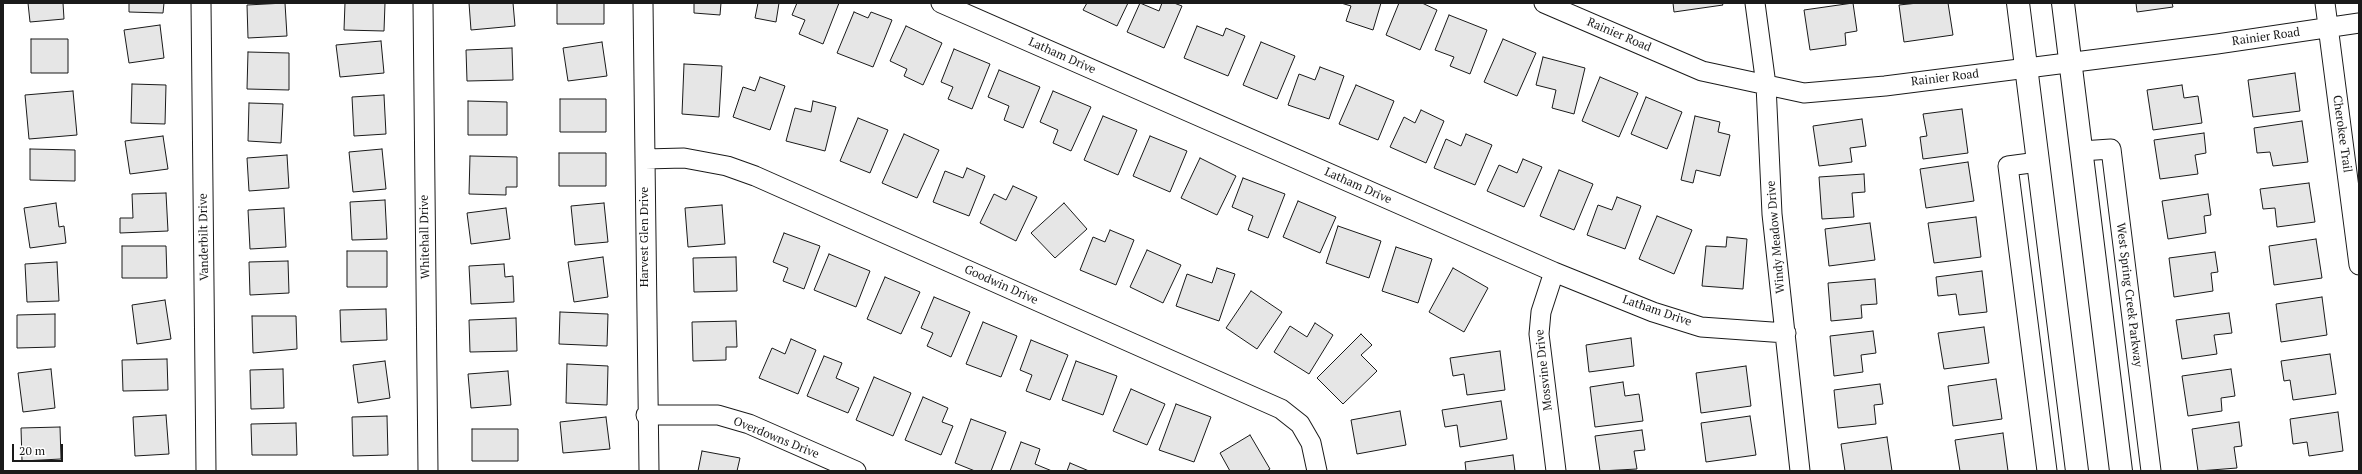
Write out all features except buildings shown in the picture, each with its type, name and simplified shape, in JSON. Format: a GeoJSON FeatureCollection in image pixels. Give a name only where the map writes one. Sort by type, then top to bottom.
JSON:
{"type":"FeatureCollection","features":[{"type":"Feature","properties":{"kind":"main road"},"geometry":{"type":"LineString","coordinates":[[2018,3],[2077,471]]}},
{"type":"Feature","properties":{"kind":"main road"},"geometry":{"type":"LineString","coordinates":[[2063,3],[2121,471]]}},
{"type":"Feature","properties":{"kind":"street","name":"Vanderbilt Drive"},"geometry":{"type":"LineString","coordinates":[[201,3],[206,471]]}},
{"type":"Feature","properties":{"kind":"street","name":"Whitehall Drive"},"geometry":{"type":"LineString","coordinates":[[422,3],[428,471]]}},
{"type":"Feature","properties":{"kind":"street","name":"Harvest Glen Drive"},"geometry":{"type":"LineString","coordinates":[[643,3],[646,415],[648,471]]}},
{"type":"Feature","properties":{"kind":"street","name":"Latham Drive"},"geometry":{"type":"LineString","coordinates":[[941,3],[1554,272],[1654,312],[1701,327],[1786,333]]}},
{"type":"Feature","properties":{"kind":"street","name":"Rainier Road"},"geometry":{"type":"LineString","coordinates":[[1544,3],[1702,71],[1804,93],[1885,86],[2359,23]]}},
{"type":"Feature","properties":{"kind":"street","name":"Windy Meadow Drive"},"geometry":{"type":"LineString","coordinates":[[1755,3],[1766,85],[1772,214],[1800,471]]}},
{"type":"Feature","properties":{"kind":"street","name":"Cherokee Trail"},"geometry":{"type":"LineString","coordinates":[[2325,3],[2359,265]]}},
{"type":"Feature","properties":{"kind":"street","name":"West Spring Creek Parkway"},"geometry":{"type":"LineString","coordinates":[[2081,151],[2111,149],[2152,471]]}},
{"type":"Feature","properties":{"kind":"street","name":"Goodwin Drive"},"geometry":{"type":"LineString","coordinates":[[645,158],[684,158],[727,166],[755,176],[1281,409],[1300,424],[1311,442],[1317,471]]}},
{"type":"Feature","properties":{"kind":"street"},"geometry":{"type":"LineString","coordinates":[[2038,162],[2008,166],[2047,471]]}},
{"type":"Feature","properties":{"kind":"street","name":"Mossvine Drive"},"geometry":{"type":"LineString","coordinates":[[1554,272],[1541,312],[1539,334],[1556,471]]}},
{"type":"Feature","properties":{"kind":"street","name":"Overdowns Drive"},"geometry":{"type":"LineString","coordinates":[[646,415],[718,415],[749,424],[856,471]]}}]}
